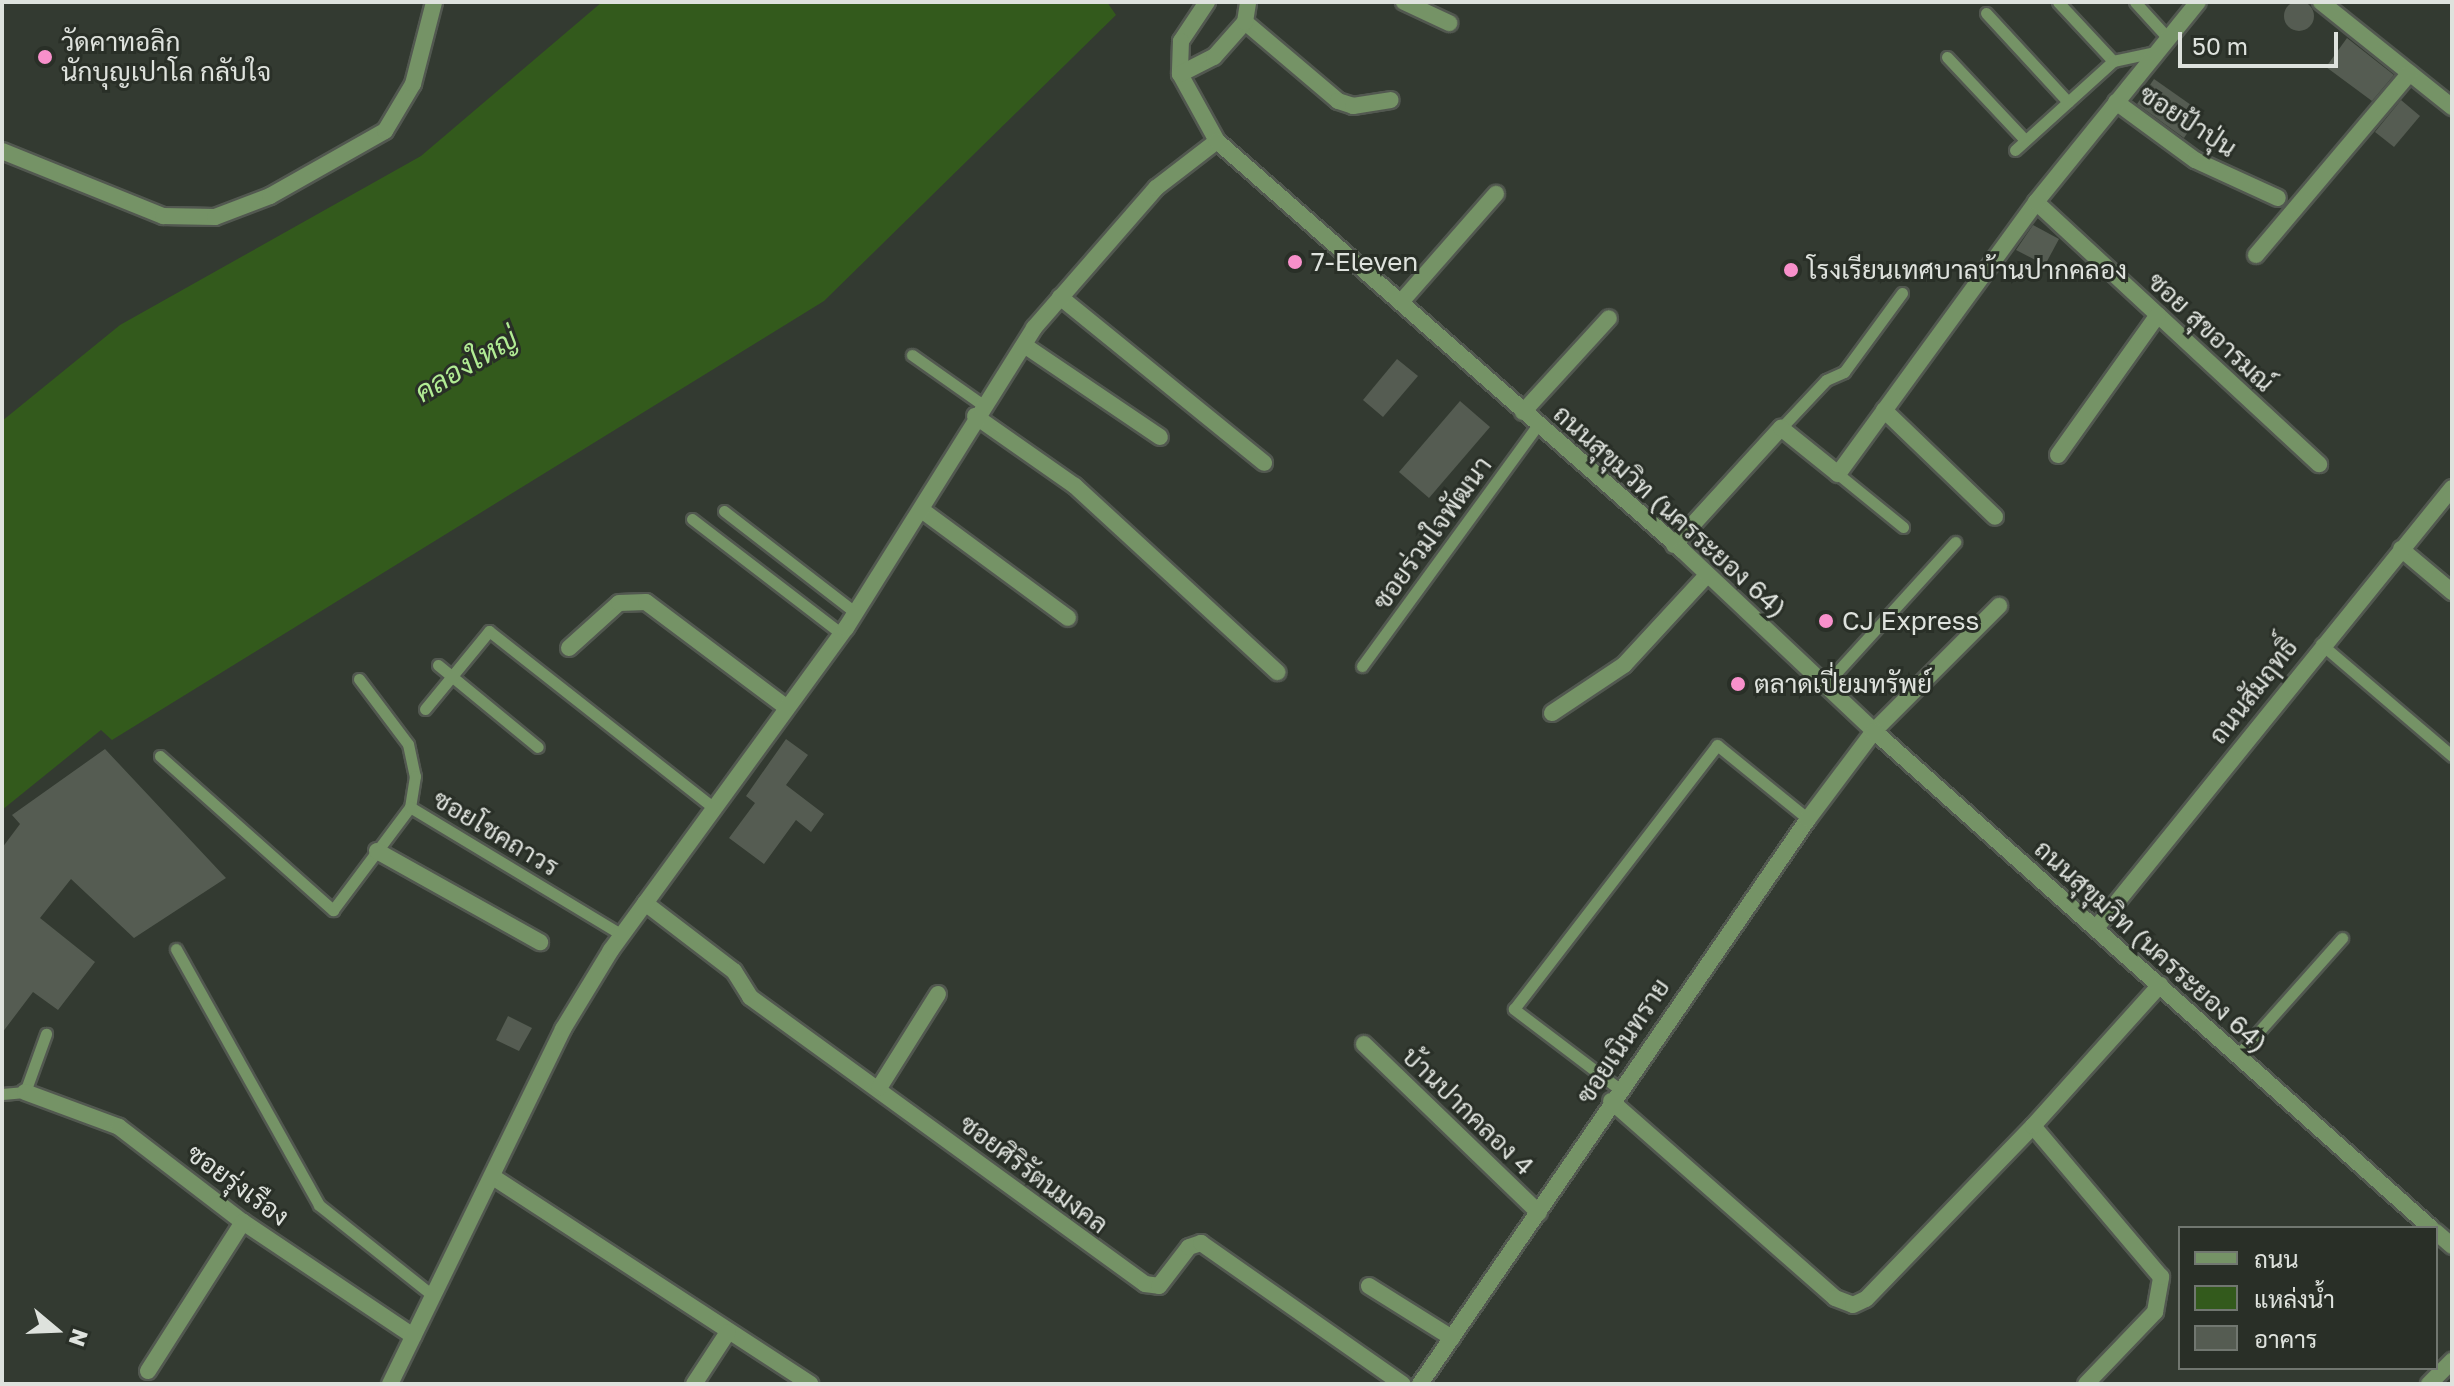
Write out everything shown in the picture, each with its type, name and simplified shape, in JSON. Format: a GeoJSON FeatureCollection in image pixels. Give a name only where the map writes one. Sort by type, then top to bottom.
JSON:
{"type":"FeatureCollection","features":[{"type":"Feature","properties":{"kind":"street"},"geometry":{"type":"LineString","coordinates":[[2,151],[163,216],[215,217],[270,196],[385,131],[413,84],[434,2]]}},
{"type":"Feature","properties":{"kind":"street"},"geometry":{"type":"LineString","coordinates":[[1207,2],[1181,41],[1180,74],[1214,57],[1245,22],[1248,2]]}},
{"type":"Feature","properties":{"kind":"street"},"geometry":{"type":"LineString","coordinates":[[1404,2],[1449,23]]}},
{"type":"Feature","properties":{"kind":"street"},"geometry":{"type":"LineString","coordinates":[[1674,545],[1781,428],[1838,474],[2036,202],[2152,53],[2198,2]]}},
{"type":"Feature","properties":{"kind":"street"},"geometry":{"type":"LineString","coordinates":[[2321,2],[2452,107]]}},
{"type":"Feature","properties":{"kind":"street"},"geometry":{"type":"LineString","coordinates":[[1245,22],[1338,101],[1353,106],[1391,100]]}},
{"type":"Feature","properties":{"kind":"street"},"geometry":{"type":"LineString","coordinates":[[2256,255],[2410,73]]}},
{"type":"Feature","properties":{"kind":"street","name":"ถนนสุขุมวิท (นครระยอง 64)"},"geometry":{"type":"LineString","coordinates":[[1180,74],[1217,141],[1674,545],[1874,731],[2429,1226]]}},
{"type":"Feature","properties":{"kind":"street","name":"ซอยป้าปุ่น"},"geometry":{"type":"LineString","coordinates":[[2116,102],[2195,160],[2278,198]]}},
{"type":"Feature","properties":{"kind":"street"},"geometry":{"type":"LineString","coordinates":[[390,1384],[431,1294],[493,1177],[563,1029],[622,935],[842,634],[923,511],[979,410],[1024,345],[1060,297],[1156,188],[1217,141]]}},
{"type":"Feature","properties":{"kind":"street"},"geometry":{"type":"LineString","coordinates":[[1401,302],[1496,194]]}},
{"type":"Feature","properties":{"kind":"street","name":"ซอย สุขอารมณ์"},"geometry":{"type":"LineString","coordinates":[[2036,202],[2319,464]]}},
{"type":"Feature","properties":{"kind":"street"},"geometry":{"type":"LineString","coordinates":[[1060,297],[1264,463]]}},
{"type":"Feature","properties":{"kind":"street"},"geometry":{"type":"LineString","coordinates":[[2058,455],[2158,315]]}},
{"type":"Feature","properties":{"kind":"street"},"geometry":{"type":"LineString","coordinates":[[1523,412],[1609,318]]}},
{"type":"Feature","properties":{"kind":"street"},"geometry":{"type":"LineString","coordinates":[[1024,345],[1160,437]]}},
{"type":"Feature","properties":{"kind":"street"},"geometry":{"type":"LineString","coordinates":[[979,410],[1075,486],[1277,672]]}},
{"type":"Feature","properties":{"kind":"street"},"geometry":{"type":"LineString","coordinates":[[1884,410],[1995,517]]}},
{"type":"Feature","properties":{"kind":"street","name":"ถนนสัมฤทธิ์"},"geometry":{"type":"LineString","coordinates":[[2096,928],[2321,644],[2452,488]]}},
{"type":"Feature","properties":{"kind":"street"},"geometry":{"type":"LineString","coordinates":[[923,511],[1068,618]]}},
{"type":"Feature","properties":{"kind":"street"},"geometry":{"type":"LineString","coordinates":[[2401,549],[2452,592]]}},
{"type":"Feature","properties":{"kind":"street"},"geometry":{"type":"LineString","coordinates":[[1552,713],[1624,665],[1707,575]]}},
{"type":"Feature","properties":{"kind":"street"},"geometry":{"type":"LineString","coordinates":[[569,648],[619,603],[646,602],[787,708]]}},
{"type":"Feature","properties":{"kind":"street","name":"ซอยเนินทราย"},"geometry":{"type":"LineString","coordinates":[[1420,1384],[1539,1213],[1615,1095],[1808,819],[1874,731],[1999,606]]}},
{"type":"Feature","properties":{"kind":"street"},"geometry":{"type":"LineString","coordinates":[[377,851],[540,942]]}},
{"type":"Feature","properties":{"kind":"street","name":"ซอยศิริรัตนมงคล"},"geometry":{"type":"LineString","coordinates":[[645,903],[734,971],[750,997],[1145,1284],[1159,1286],[1189,1247],[1201,1243],[1402,1384]]}},
{"type":"Feature","properties":{"kind":"street"},"geometry":{"type":"LineString","coordinates":[[1615,1095],[1835,1298],[1853,1305],[1866,1299],[2033,1126],[2160,985]]}},
{"type":"Feature","properties":{"kind":"street"},"geometry":{"type":"LineString","coordinates":[[879,1088],[938,994]]}},
{"type":"Feature","properties":{"kind":"street","name":"บ้านปากคลอง 4"},"geometry":{"type":"LineString","coordinates":[[1364,1044],[1539,1213]]}},
{"type":"Feature","properties":{"kind":"street","name":"ซอยรุ่งเรือง"},"geometry":{"type":"LineString","coordinates":[[25,1092],[119,1127],[243,1222],[413,1336]]}},
{"type":"Feature","properties":{"kind":"street"},"geometry":{"type":"LineString","coordinates":[[2033,1126],[2161,1277],[2155,1312],[2086,1384]]}},
{"type":"Feature","properties":{"kind":"street"},"geometry":{"type":"LineString","coordinates":[[493,1177],[810,1384]]}},
{"type":"Feature","properties":{"kind":"street"},"geometry":{"type":"LineString","coordinates":[[148,1371],[243,1222]]}},
{"type":"Feature","properties":{"kind":"street"},"geometry":{"type":"LineString","coordinates":[[1369,1286],[1452,1338]]}},
{"type":"Feature","properties":{"kind":"street"},"geometry":{"type":"LineString","coordinates":[[694,1384],[728,1332]]}},
{"type":"Feature","properties":{"kind":"street"},"geometry":{"type":"LineString","coordinates":[[2429,1384],[2452,1361]]}},
{"type":"Feature","properties":{"kind":"lane"},"geometry":{"type":"LineString","coordinates":[[2058,2],[2113,61]]}},
{"type":"Feature","properties":{"kind":"lane"},"geometry":{"type":"LineString","coordinates":[[2135,2],[2167,37]]}},
{"type":"Feature","properties":{"kind":"lane"},"geometry":{"type":"LineString","coordinates":[[1986,13],[2068,102]]}},
{"type":"Feature","properties":{"kind":"lane"},"geometry":{"type":"LineString","coordinates":[[2015,150],[2113,61],[2152,53]]}},
{"type":"Feature","properties":{"kind":"lane"},"geometry":{"type":"LineString","coordinates":[[1947,57],[2025,140]]}},
{"type":"Feature","properties":{"kind":"lane"},"geometry":{"type":"LineString","coordinates":[[1781,428],[1826,380],[1844,372],[1902,293]]}},
{"type":"Feature","properties":{"kind":"lane"},"geometry":{"type":"LineString","coordinates":[[912,355],[979,410]]}},
{"type":"Feature","properties":{"kind":"lane","name":"ซอยร่วมใจพัฒนา"},"geometry":{"type":"LineString","coordinates":[[1362,666],[1538,425]]}},
{"type":"Feature","properties":{"kind":"lane"},"geometry":{"type":"LineString","coordinates":[[1838,474],[1903,527]]}},
{"type":"Feature","properties":{"kind":"lane"},"geometry":{"type":"LineString","coordinates":[[724,511],[856,613]]}},
{"type":"Feature","properties":{"kind":"lane"},"geometry":{"type":"LineString","coordinates":[[692,519],[842,634]]}},
{"type":"Feature","properties":{"kind":"lane"},"geometry":{"type":"LineString","coordinates":[[1826,684],[1955,542]]}},
{"type":"Feature","properties":{"kind":"lane"},"geometry":{"type":"LineString","coordinates":[[425,709],[489,631],[715,809]]}},
{"type":"Feature","properties":{"kind":"lane"},"geometry":{"type":"LineString","coordinates":[[2321,644],[2452,756]]}},
{"type":"Feature","properties":{"kind":"lane"},"geometry":{"type":"LineString","coordinates":[[438,665],[538,747]]}},
{"type":"Feature","properties":{"kind":"lane"},"geometry":{"type":"LineString","coordinates":[[359,679],[408,744],[415,776],[410,807]]}},
{"type":"Feature","properties":{"kind":"lane"},"geometry":{"type":"LineString","coordinates":[[1615,1095],[1514,1009],[1717,745],[1808,819]]}},
{"type":"Feature","properties":{"kind":"lane","name":"ซอยโชคถาวร"},"geometry":{"type":"LineString","coordinates":[[160,756],[333,910],[410,807],[622,935]]}},
{"type":"Feature","properties":{"kind":"lane"},"geometry":{"type":"LineString","coordinates":[[2237,1056],[2342,938]]}},
{"type":"Feature","properties":{"kind":"lane"},"geometry":{"type":"LineString","coordinates":[[176,949],[319,1205],[431,1294]]}},
{"type":"Feature","properties":{"kind":"lane"},"geometry":{"type":"LineString","coordinates":[[2,1094],[25,1092],[46,1034]]}},
{"type":"Feature","properties":{"kind":"water","name":"คลองใหญ่"},"geometry":{"type":"Polygon","coordinates":[[[602,2],[1107,2],[1116,15],[824,301],[112,740],[101,730],[2,810],[2,421],[120,325],[421,156],[602,2]]]}},
{"type":"Feature","properties":{"kind":"building"},"geometry":{"type":"Polygon","coordinates":[[[2299,1],[2310,5],[2314,16],[2310,27],[2299,31],[2288,27],[2284,16],[2288,5],[2299,1]]]}},
{"type":"Feature","properties":{"kind":"building"},"geometry":{"type":"Polygon","coordinates":[[[2347,38],[2394,75],[2372,101],[2326,67],[2347,38]]]}},
{"type":"Feature","properties":{"kind":"building"},"geometry":{"type":"Polygon","coordinates":[[[2154,79],[2201,112],[2184,138],[2137,104],[2154,79]]]}},
{"type":"Feature","properties":{"kind":"building"},"geometry":{"type":"Polygon","coordinates":[[[2401,100],[2420,116],[2394,147],[2375,132],[2401,100]]]}},
{"type":"Feature","properties":{"kind":"building"},"geometry":{"type":"Polygon","coordinates":[[[2033,225],[2059,239],[2045,265],[2016,250],[2033,225]]]}},
{"type":"Feature","properties":{"kind":"building"},"geometry":{"type":"Polygon","coordinates":[[[1397,359],[1418,376],[1383,417],[1363,400],[1397,359]]]}},
{"type":"Feature","properties":{"kind":"building"},"geometry":{"type":"Polygon","coordinates":[[[1460,401],[1490,427],[1429,498],[1399,472],[1460,401]]]}},
{"type":"Feature","properties":{"kind":"building"},"geometry":{"type":"Polygon","coordinates":[[[786,739],[808,755],[786,785],[824,814],[811,832],[796,820],[764,864],[729,838],[755,803],[746,796],[786,739]]]}},
{"type":"Feature","properties":{"kind":"building"},"geometry":{"type":"Polygon","coordinates":[[[105,749],[226,878],[134,938],[71,879],[40,918],[95,962],[58,1010],[33,992],[2,1033],[2,848],[20,824],[12,815],[105,749]]]}},
{"type":"Feature","properties":{"kind":"building"},"geometry":{"type":"Polygon","coordinates":[[[508,1016],[532,1028],[519,1051],[496,1040],[508,1016]]]}},
{"type":"Feature","properties":{"kind":"place","name":"วัดคาทอลิก นักบุญเปาโล กลับใจ"},"geometry":{"type":"Point","coordinates":[45,57]}},
{"type":"Feature","properties":{"kind":"place","name":"7-Eleven"},"geometry":{"type":"Point","coordinates":[1295,262]}},
{"type":"Feature","properties":{"kind":"place","name":"โรงเรียนเทศบาลบ้านปากคลอง"},"geometry":{"type":"Point","coordinates":[1791,270]}},
{"type":"Feature","properties":{"kind":"place","name":"CJ Express"},"geometry":{"type":"Point","coordinates":[1826,621]}},
{"type":"Feature","properties":{"kind":"place","name":"ตลาดเปี่ยมทรัพย์"},"geometry":{"type":"Point","coordinates":[1738,684]}}]}
